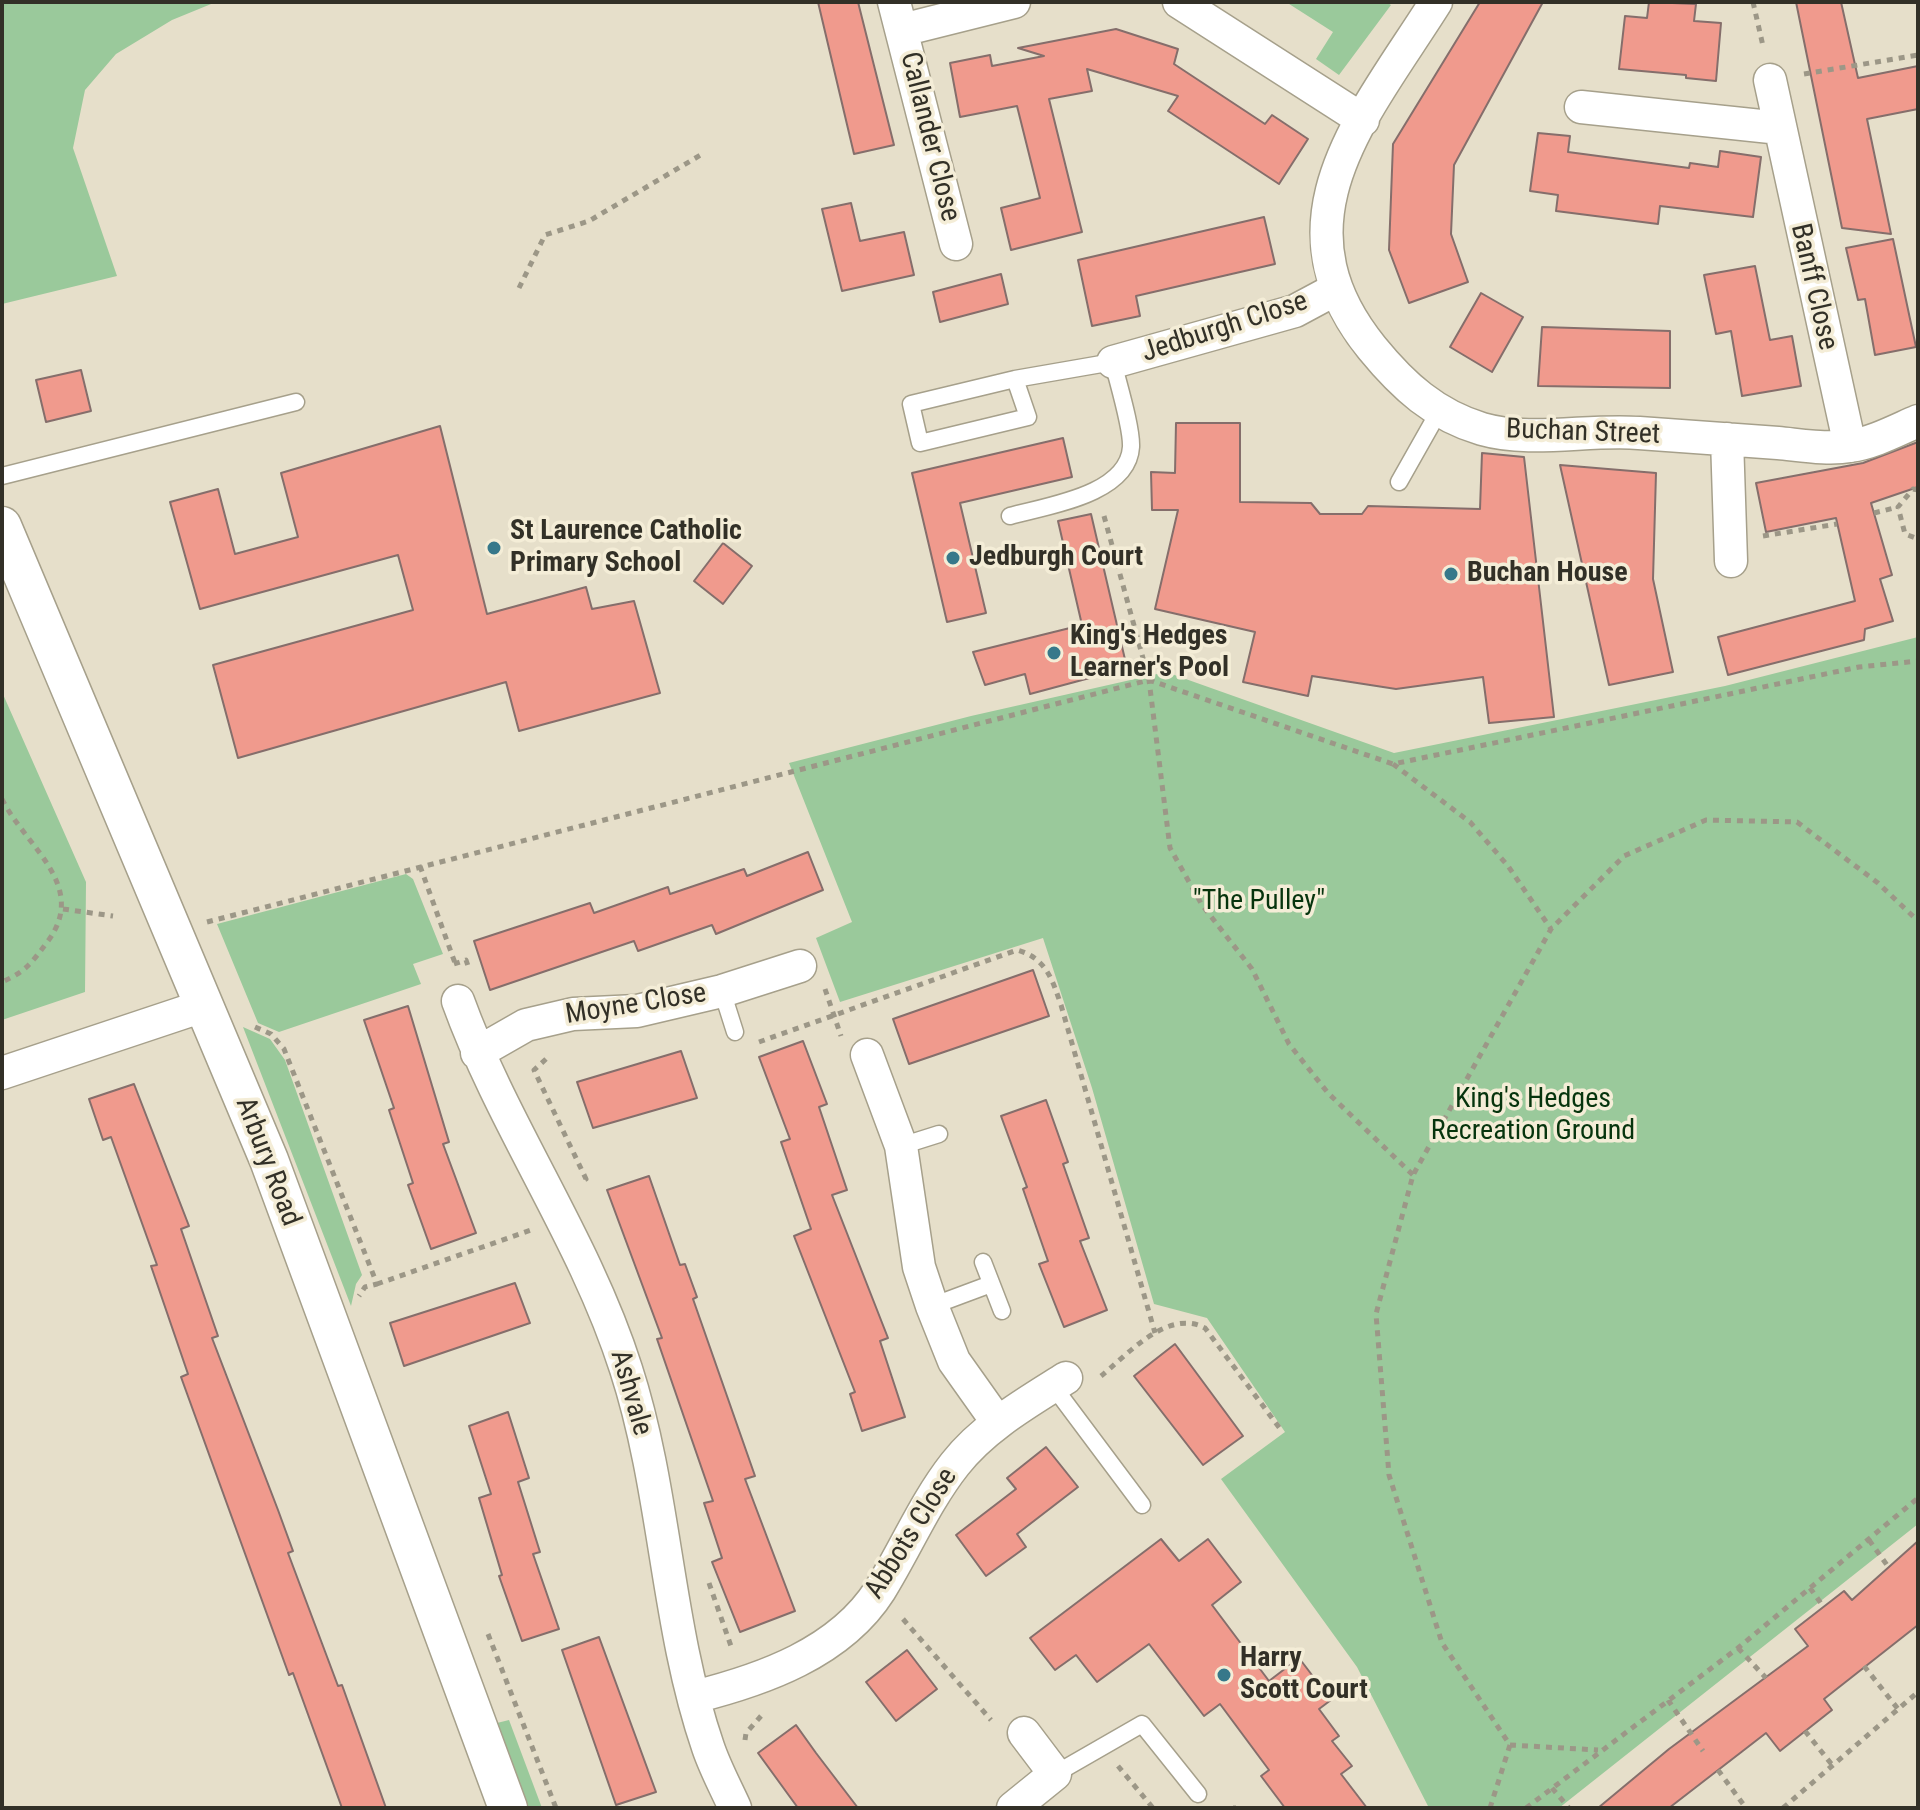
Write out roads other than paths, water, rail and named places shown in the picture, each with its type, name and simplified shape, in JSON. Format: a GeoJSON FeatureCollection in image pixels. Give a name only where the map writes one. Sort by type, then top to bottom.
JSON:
{"type":"FeatureCollection","features":[{"type":"Feature","properties":{"kind":"street","name":"Callander Close"},"geometry":{"type":"LineString","coordinates":[[956,244],[898,16],[1014,2]]}},
{"type":"Feature","properties":{"kind":"street"},"geometry":{"type":"LineString","coordinates":[[1179,2],[1363,120]]}},
{"type":"Feature","properties":{"kind":"street","name":"Buchan Street"},"geometry":{"type":"LineString","coordinates":[[1436,2],[1340,158],[1326,206],[1328,251],[1336,289],[1358,331],[1393,374],[1438,413],[1485,430],[1513,433],[1628,432],[1850,446],[1918,421]]}},
{"type":"Feature","properties":{"kind":"street","name":"Banff Close"},"geometry":{"type":"LineString","coordinates":[[1770,80],[1850,446]]}},
{"type":"Feature","properties":{"kind":"street"},"geometry":{"type":"LineString","coordinates":[[1581,107],[1780,128]]}},
{"type":"Feature","properties":{"kind":"street","name":"Jedburgh Close"},"geometry":{"type":"LineString","coordinates":[[1113,362],[1295,311],[1336,289]]}},
{"type":"Feature","properties":{"kind":"street"},"geometry":{"type":"LineString","coordinates":[[1727,439],[1731,551]]}},
{"type":"Feature","properties":{"kind":"street","name":"Arbury Road"},"geometry":{"type":"LineString","coordinates":[[2,526],[269,1160],[508,1808]]}},
{"type":"Feature","properties":{"kind":"street","name":"Moyne Close"},"geometry":{"type":"LineString","coordinates":[[477,1053],[526,1025],[573,1014],[637,1011],[722,991],[800,966]]}},
{"type":"Feature","properties":{"kind":"street","name":"Ashvale"},"geometry":{"type":"LineString","coordinates":[[458,1001],[477,1053],[562,1219],[626,1368],[654,1480],[694,1697],[708,1749],[735,1808]]}},
{"type":"Feature","properties":{"kind":"street"},"geometry":{"type":"LineString","coordinates":[[2,1073],[203,1006]]}},
{"type":"Feature","properties":{"kind":"street"},"geometry":{"type":"LineString","coordinates":[[856,1051],[901,1146],[919,1267],[932,1306],[954,1361],[998,1423]]}},
{"type":"Feature","properties":{"kind":"street","name":"Abbots Close"},"geometry":{"type":"LineString","coordinates":[[694,1697],[784,1670],[824,1645],[863,1611],[879,1592],[928,1503],[957,1461],[998,1423],[1060,1382]]}},
{"type":"Feature","properties":{"kind":"street"},"geometry":{"type":"LineString","coordinates":[[1010,1730],[1055,1774],[1013,1808]]}},
{"type":"Feature","properties":{"kind":"lane"},"geometry":{"type":"LineString","coordinates":[[1010,516],[1097,491],[1122,472],[1131,447],[1113,362],[1015,379],[911,404],[920,443],[1028,417],[1015,379]]}},
{"type":"Feature","properties":{"kind":"lane"},"geometry":{"type":"LineString","coordinates":[[2,476],[296,402]]}},
{"type":"Feature","properties":{"kind":"lane"},"geometry":{"type":"LineString","coordinates":[[1399,482],[1438,413]]}},
{"type":"Feature","properties":{"kind":"lane"},"geometry":{"type":"LineString","coordinates":[[722,991],[735,1032]]}},
{"type":"Feature","properties":{"kind":"lane"},"geometry":{"type":"LineString","coordinates":[[901,1146],[939,1134]]}},
{"type":"Feature","properties":{"kind":"lane"},"geometry":{"type":"LineString","coordinates":[[983,1262],[1002,1311]]}},
{"type":"Feature","properties":{"kind":"lane"},"geometry":{"type":"LineString","coordinates":[[932,1306],[991,1284]]}},
{"type":"Feature","properties":{"kind":"lane"},"geometry":{"type":"LineString","coordinates":[[1060,1382],[1142,1505]]}},
{"type":"Feature","properties":{"kind":"lane"},"geometry":{"type":"LineString","coordinates":[[1055,1774],[1142,1724],[1198,1794]]}},
{"type":"Feature","properties":{"kind":"place","name":"St Laurence Catholic Primary School"},"geometry":{"type":"Point","coordinates":[494,548]}},
{"type":"Feature","properties":{"kind":"place","name":"Jedburgh Court"},"geometry":{"type":"Point","coordinates":[953,558]}},
{"type":"Feature","properties":{"kind":"place","name":"Buchan House"},"geometry":{"type":"Point","coordinates":[1451,574]}},
{"type":"Feature","properties":{"kind":"place","name":"King's Hedges Learner's Pool"},"geometry":{"type":"Point","coordinates":[1054,653]}},
{"type":"Feature","properties":{"kind":"place","name":"Harry Scott Court"},"geometry":{"type":"Point","coordinates":[1224,1675]}},
{"type":"Feature","properties":{"kind":"park label","name":"\"The Pulley\""},"geometry":{"type":"Point","coordinates":[1259,902]}},
{"type":"Feature","properties":{"kind":"park label","name":"King's Hedges Recreation Ground"},"geometry":{"type":"Point","coordinates":[1533,1116]}}]}
